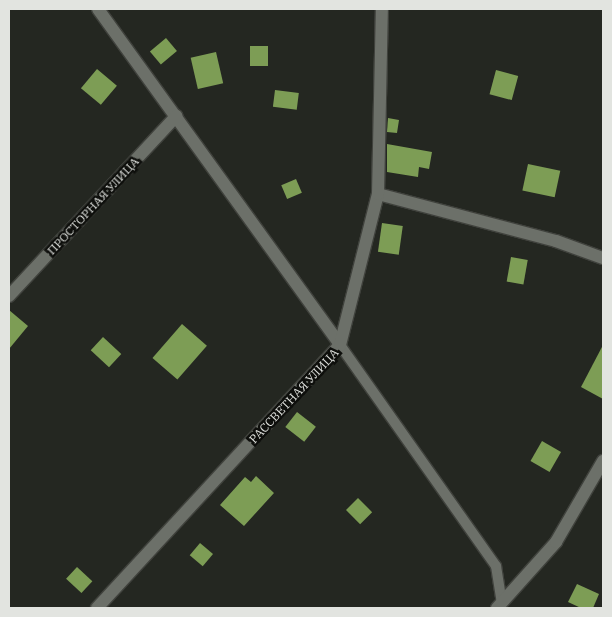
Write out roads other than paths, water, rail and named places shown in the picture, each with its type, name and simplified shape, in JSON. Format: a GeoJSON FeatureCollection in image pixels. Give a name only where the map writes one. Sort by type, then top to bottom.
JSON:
{"type":"FeatureCollection","features":[{"type":"Feature","properties":{"kind":"street"},"geometry":{"type":"LineString","coordinates":[[98,9],[340,346]]}},
{"type":"Feature","properties":{"kind":"street","name":"РАССВЕТНАЯ УЛИЦА"},"geometry":{"type":"LineString","coordinates":[[96,608],[340,346],[378,194],[382,9]]}},
{"type":"Feature","properties":{"kind":"street","name":"ПРОСТОРНАЯ УЛИЦА"},"geometry":{"type":"LineString","coordinates":[[9,296],[176,116]]}},
{"type":"Feature","properties":{"kind":"street"},"geometry":{"type":"LineString","coordinates":[[378,194],[556,241],[603,258]]}},
{"type":"Feature","properties":{"kind":"street"},"geometry":{"type":"LineString","coordinates":[[502,607],[556,542],[603,461]]}},
{"type":"Feature","properties":{"kind":"lane"},"geometry":{"type":"LineString","coordinates":[[340,346],[496,566],[502,607]]}}]}
